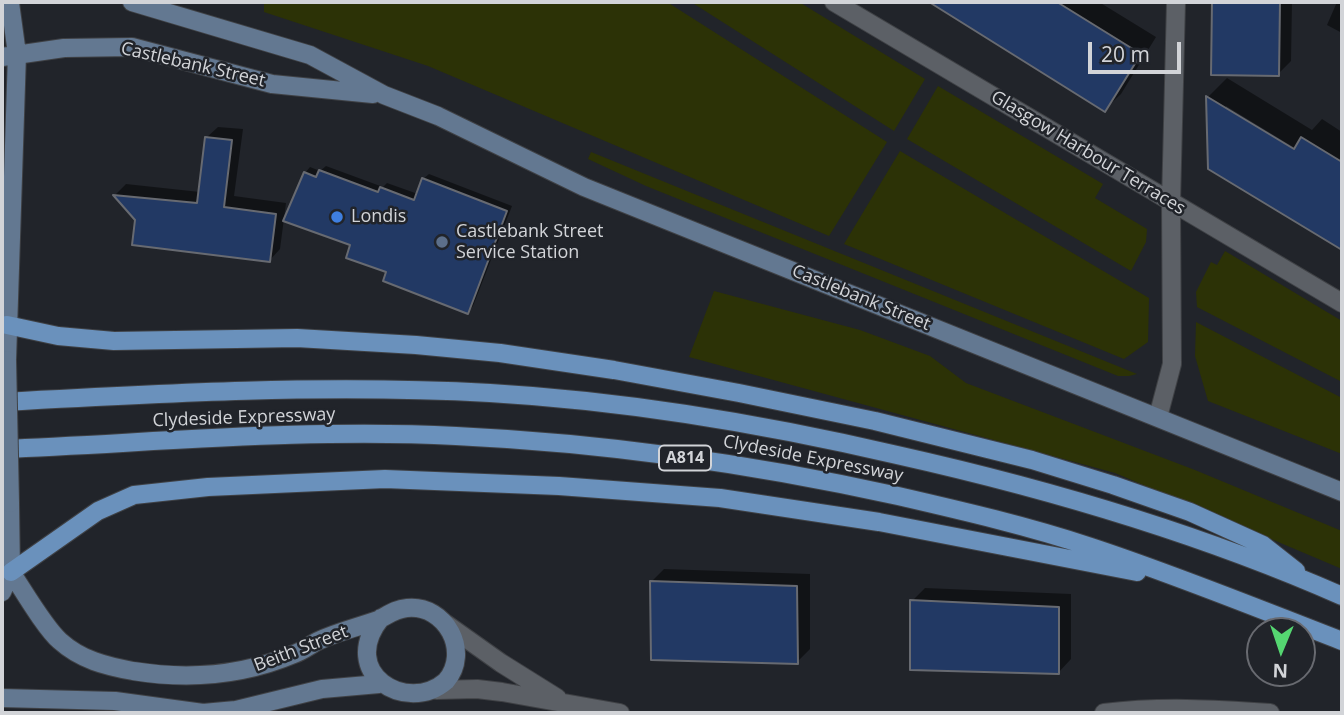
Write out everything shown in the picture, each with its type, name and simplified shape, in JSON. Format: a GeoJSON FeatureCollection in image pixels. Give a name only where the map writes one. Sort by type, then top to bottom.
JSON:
{"type":"FeatureCollection","features":[{"type":"Feature","properties":{"kind":"main road"},"geometry":{"type":"LineString","coordinates":[[4,324],[58,336],[114,341],[297,338],[416,345],[614,370],[739,393],[875,421],[1032,460],[1113,485],[1189,512],[1263,545],[1311,582]]}},
{"type":"Feature","properties":{"kind":"main road","name":"Clydeside Expressway"},"geometry":{"type":"LineString","coordinates":[[2,402],[271,389],[382,389],[492,393],[704,417],[832,440],[976,472],[1084,502],[1169,530],[1342,596]]}},
{"type":"Feature","properties":{"kind":"main road","name":"Clydeside Expressway"},"geometry":{"type":"LineString","coordinates":[[2,449],[296,435],[452,435],[545,441],[723,463],[833,482],[981,515],[1090,546],[1342,641]]}},
{"type":"Feature","properties":{"kind":"main road"},"geometry":{"type":"LineString","coordinates":[[11,572],[98,511],[134,495],[208,487],[385,479],[559,486],[720,498],[879,522],[1189,583]]}},
{"type":"Feature","properties":{"kind":"street","name":"Castlebank Street"},"geometry":{"type":"LineString","coordinates":[[132,2],[310,55],[384,95],[438,117],[583,187],[1342,492]]}},
{"type":"Feature","properties":{"kind":"street","name":"Glasgow Harbour Terraces"},"geometry":{"type":"LineString","coordinates":[[834,2],[1342,303]]}},
{"type":"Feature","properties":{"kind":"street"},"geometry":{"type":"LineString","coordinates":[[1158,417],[1172,364],[1171,203],[1175,2]]}},
{"type":"Feature","properties":{"kind":"street"},"geometry":{"type":"LineString","coordinates":[[2,592],[11,572],[4,324],[12,3]]}},
{"type":"Feature","properties":{"kind":"street","name":"Castlebank Street"},"geometry":{"type":"LineString","coordinates":[[10,55],[64,48],[132,47],[272,84],[384,95]]}},
{"type":"Feature","properties":{"kind":"street","name":"Beith Street"},"geometry":{"type":"LineString","coordinates":[[11,572],[59,640],[84,658],[106,666],[158,675],[197,677],[230,674],[296,653],[317,641],[381,618],[393,611],[407,607],[422,608],[435,614],[502,663],[567,704]]}},
{"type":"Feature","properties":{"kind":"street","name":"Beith Street"},"geometry":{"type":"LineString","coordinates":[[381,618],[372,630],[366,650],[370,672],[388,694]]}},
{"type":"Feature","properties":{"kind":"street"},"geometry":{"type":"LineString","coordinates":[[422,713],[432,692],[447,680],[454,666],[454,637],[446,624]]}},
{"type":"Feature","properties":{"kind":"street","name":"Beith Street"},"geometry":{"type":"LineString","coordinates":[[2,698],[115,701],[203,713],[236,710],[322,689],[406,698],[432,692],[477,689],[620,713]]}},
{"type":"Feature","properties":{"kind":"street"},"geometry":{"type":"LineString","coordinates":[[1104,713],[1207,709],[1270,713]]}},
{"type":"Feature","properties":{"kind":"green space"},"geometry":{"type":"Polygon","coordinates":[[[264,2],[667,2],[887,142],[829,236],[428,66],[264,12],[264,2]]]}},
{"type":"Feature","properties":{"kind":"green space"},"geometry":{"type":"Polygon","coordinates":[[[691,2],[799,2],[925,79],[894,131],[691,2]]]}},
{"type":"Feature","properties":{"kind":"green space"},"geometry":{"type":"Polygon","coordinates":[[[938,86],[1103,184],[1095,198],[1147,229],[1146,242],[1131,271],[907,139],[938,86]]]}},
{"type":"Feature","properties":{"kind":"green space"},"geometry":{"type":"Polygon","coordinates":[[[900,151],[1149,298],[1148,342],[1124,359],[844,244],[900,151]]]}},
{"type":"Feature","properties":{"kind":"green space"},"geometry":{"type":"Polygon","coordinates":[[[591,152],[1137,374],[1118,376],[646,186],[588,159],[591,152]]]}},
{"type":"Feature","properties":{"kind":"green space"},"geometry":{"type":"Polygon","coordinates":[[[1225,251],[1342,321],[1342,382],[1197,307],[1196,292],[1211,262],[1217,265],[1225,251]]]}},
{"type":"Feature","properties":{"kind":"green space"},"geometry":{"type":"Polygon","coordinates":[[[714,291],[860,330],[930,356],[966,383],[1195,470],[1342,531],[1342,569],[1115,473],[689,357],[714,291]]]}},
{"type":"Feature","properties":{"kind":"green space"},"geometry":{"type":"Polygon","coordinates":[[[1196,322],[1342,398],[1342,454],[1208,401],[1195,356],[1196,322]]]}},
{"type":"Feature","properties":{"kind":"building"},"geometry":{"type":"Polygon","coordinates":[[[929,2],[1057,2],[1141,54],[1105,112],[929,2]]]}},
{"type":"Feature","properties":{"kind":"building"},"geometry":{"type":"Polygon","coordinates":[[[1212,2],[1280,2],[1279,76],[1211,75],[1212,2]]]}},
{"type":"Feature","properties":{"kind":"building"},"geometry":{"type":"Polygon","coordinates":[[[1206,96],[1294,149],[1301,137],[1342,162],[1342,250],[1208,169],[1206,96]]]}},
{"type":"Feature","properties":{"kind":"building"},"geometry":{"type":"Polygon","coordinates":[[[205,137],[232,140],[224,207],[276,214],[270,262],[132,245],[135,220],[113,195],[197,203],[205,137]]]}},
{"type":"Feature","properties":{"kind":"building"},"geometry":{"type":"Polygon","coordinates":[[[319,170],[378,192],[380,187],[414,200],[422,178],[507,211],[468,314],[383,281],[386,272],[346,258],[350,245],[283,221],[304,172],[316,177],[319,170]]]}},
{"type":"Feature","properties":{"kind":"building"},"geometry":{"type":"Polygon","coordinates":[[[650,581],[797,586],[798,664],[651,660],[650,581]]]}},
{"type":"Feature","properties":{"kind":"building"},"geometry":{"type":"Polygon","coordinates":[[[910,600],[1059,607],[1059,674],[910,670],[910,600]]]}},
{"type":"Feature","properties":{"kind":"place","name":"Londis"},"geometry":{"type":"Point","coordinates":[337,217]}},
{"type":"Feature","properties":{"kind":"place","name":"Castlebank Street Service Station"},"geometry":{"type":"Point","coordinates":[442,242]}}]}
